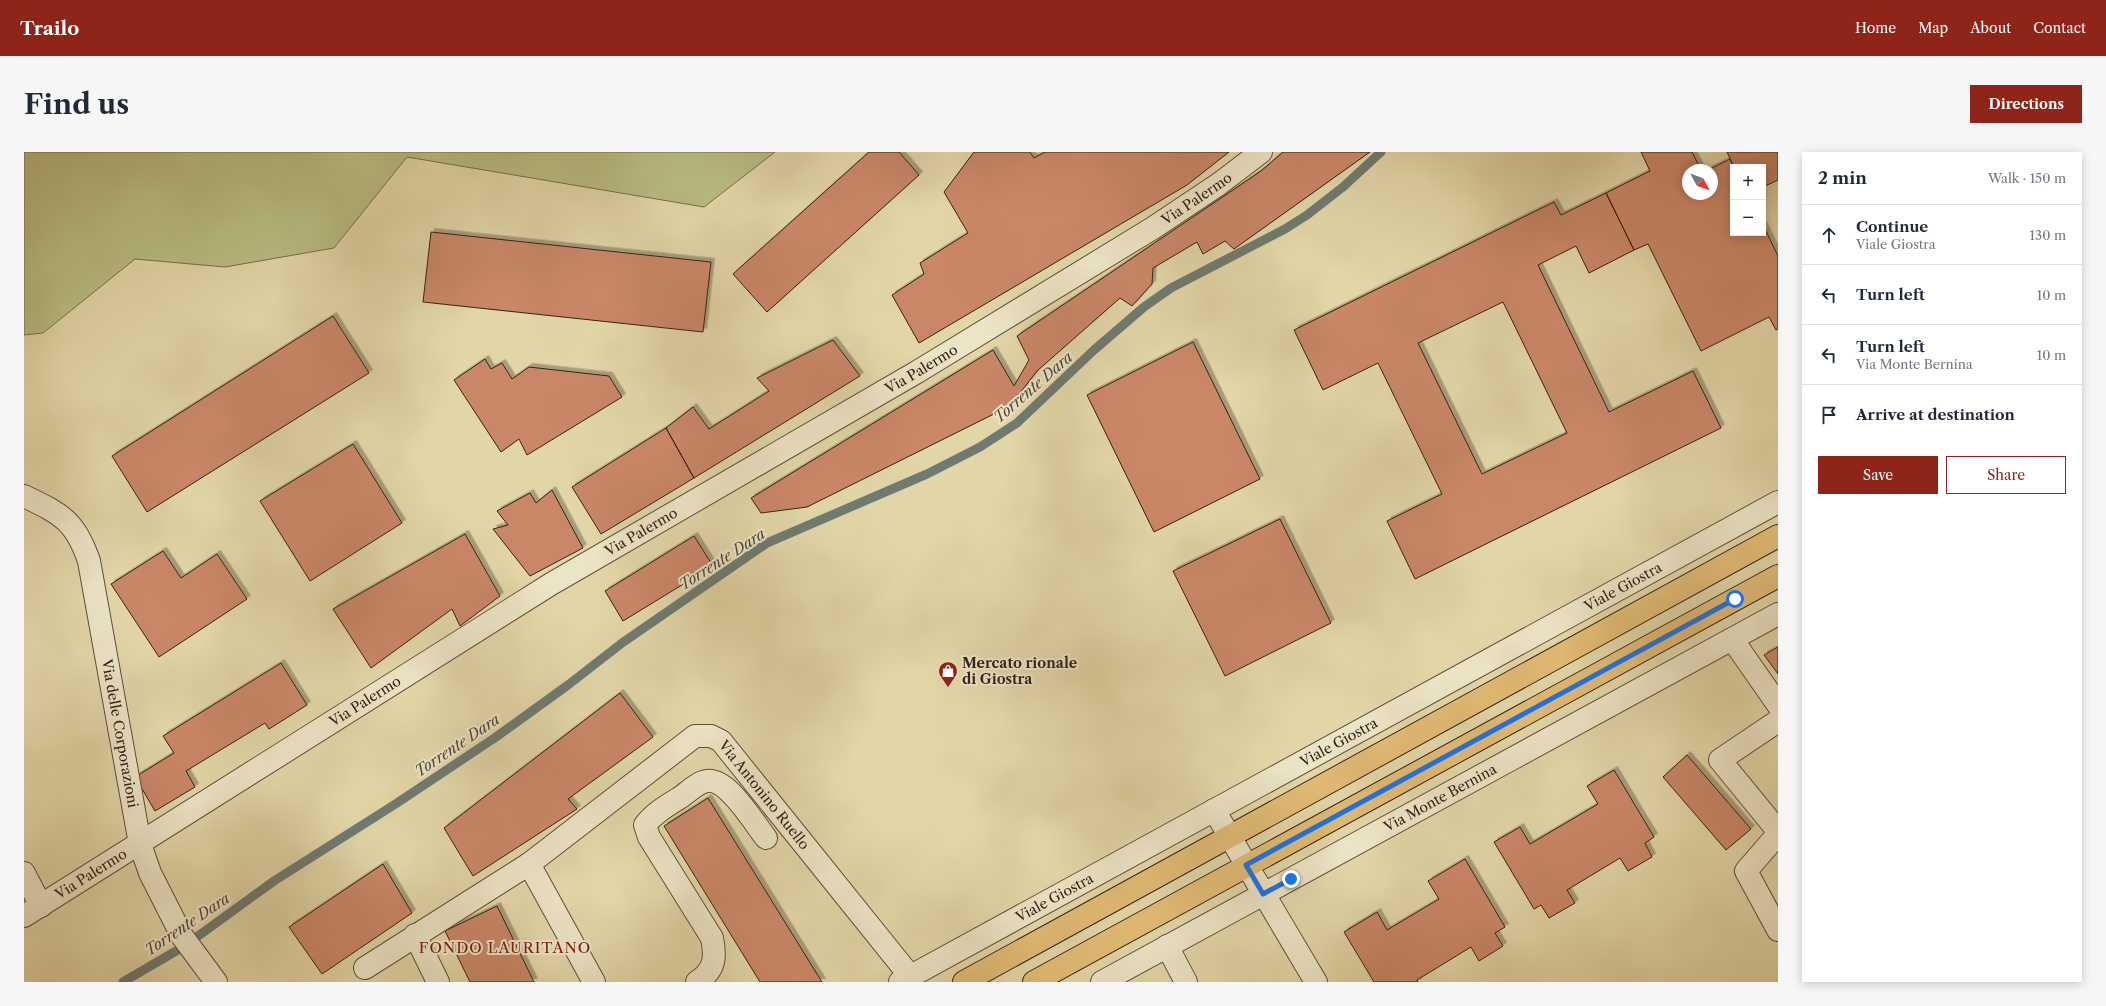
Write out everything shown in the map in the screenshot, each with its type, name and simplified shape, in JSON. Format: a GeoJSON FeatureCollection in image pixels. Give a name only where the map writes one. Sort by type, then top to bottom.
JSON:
{"type":"FeatureCollection","features":[{"type":"Feature","properties":{"kind":"main road","name":"Viale Giostra"},"geometry":{"type":"LineString","coordinates":[[964,982],[1778,536]]}},
{"type":"Feature","properties":{"kind":"main road"},"geometry":{"type":"LineString","coordinates":[[1034,982],[1778,576]]}},
{"type":"Feature","properties":{"kind":"street","name":"Via Palermo"},"geometry":{"type":"LineString","coordinates":[[33,911],[551,584],[917,372],[1153,228],[1219,184],[1260,152]]}},
{"type":"Feature","properties":{"kind":"street","name":"Via delle Corporazioni"},"geometry":{"type":"LineString","coordinates":[[24,496],[47,507],[67,520],[82,539],[89,561],[140,844],[150,873],[188,944],[216,982]]}},
{"type":"Feature","properties":{"kind":"street","name":"Viale Giostra"},"geometry":{"type":"LineString","coordinates":[[905,979],[1778,502]]}},
{"type":"Feature","properties":{"kind":"street","name":"Via Monte Bernina"},"geometry":{"type":"LineString","coordinates":[[1102,982],[1778,614]]}},
{"type":"Feature","properties":{"kind":"street"},"geometry":{"type":"LineString","coordinates":[[1732,639],[1778,705]]}},
{"type":"Feature","properties":{"kind":"street"},"geometry":{"type":"LineString","coordinates":[[1778,721],[1720,760],[1778,833],[1746,871],[1778,930]]}},
{"type":"Feature","properties":{"kind":"street","name":"Via Antonino Ruello"},"geometry":{"type":"LineString","coordinates":[[365,968],[415,935],[530,864],[695,736],[711,736],[721,741],[905,979]]}},
{"type":"Feature","properties":{"kind":"street","name":"Via Antonino Ruello"},"geometry":{"type":"LineString","coordinates":[[697,982],[710,968],[716,956],[712,938],[649,837],[645,826],[650,818],[693,788],[705,781],[716,781],[726,787],[766,838]]}},
{"type":"Feature","properties":{"kind":"street"},"geometry":{"type":"LineString","coordinates":[[1214,810],[1316,982]]}},
{"type":"Feature","properties":{"kind":"street"},"geometry":{"type":"LineString","coordinates":[[530,864],[594,982]]}},
{"type":"Feature","properties":{"kind":"street"},"geometry":{"type":"LineString","coordinates":[[24,873],[33,911]]}},
{"type":"Feature","properties":{"kind":"street"},"geometry":{"type":"LineString","coordinates":[[415,935],[438,982]]}},
{"type":"Feature","properties":{"kind":"street"},"geometry":{"type":"LineString","coordinates":[[1167,946],[1186,982]]}},
{"type":"Feature","properties":{"kind":"green space"},"geometry":{"type":"Polygon","coordinates":[[[24,152],[775,152],[704,207],[407,157],[334,248],[225,267],[135,259],[43,333],[24,335],[24,152]]]}},
{"type":"Feature","properties":{"kind":"building"},"geometry":{"type":"Polygon","coordinates":[[[869,152],[899,152],[919,175],[767,312],[733,274],[869,152]]]}},
{"type":"Feature","properties":{"kind":"building"},"geometry":{"type":"Polygon","coordinates":[[[974,152],[1030,152],[1034,158],[1045,152],[1229,152],[1187,185],[919,343],[892,295],[924,274],[920,263],[968,233],[944,192],[974,152]]]}},
{"type":"Feature","properties":{"kind":"building"},"geometry":{"type":"Polygon","coordinates":[[[1283,152],[1370,152],[1234,249],[1225,241],[1203,254],[1197,242],[1153,268],[1152,284],[1132,306],[1120,298],[1037,371],[1010,406],[807,507],[761,513],[751,498],[993,350],[1014,386],[1029,360],[1017,336],[1261,171],[1283,152]]]}},
{"type":"Feature","properties":{"kind":"building"},"geometry":{"type":"Polygon","coordinates":[[[1641,152],[1692,152],[1698,164],[1682,164],[1682,200],[1718,200],[1718,165],[1730,159],[1732,164],[1730,164],[1730,236],[1766,236],[1766,231],[1778,256],[1778,329],[1776,330],[1769,317],[1701,351],[1648,244],[1634,250],[1606,193],[1650,171],[1641,152]]]}},
{"type":"Feature","properties":{"kind":"building"},"geometry":{"type":"Polygon","coordinates":[[[1727,152],[1778,152],[1778,180],[1766,186],[1766,164],[1733,164],[1727,152]]]}},
{"type":"Feature","properties":{"kind":"building"},"geometry":{"type":"Polygon","coordinates":[[[1606,193],[1634,250],[1589,273],[1576,246],[1538,265],[1609,412],[1693,371],[1721,428],[1415,579],[1387,521],[1442,494],[1378,363],[1323,390],[1294,330],[1554,202],[1561,215],[1606,193]],[[1503,302],[1418,343],[1482,474],[1567,433],[1503,302]]]}},
{"type":"Feature","properties":{"kind":"building"},"geometry":{"type":"Polygon","coordinates":[[[431,232],[711,262],[703,332],[423,302],[431,232]]]}},
{"type":"Feature","properties":{"kind":"building"},"geometry":{"type":"Polygon","coordinates":[[[333,316],[369,373],[147,512],[112,456],[333,316]]]}},
{"type":"Feature","properties":{"kind":"building"},"geometry":{"type":"Polygon","coordinates":[[[833,340],[860,376],[694,478],[666,428],[693,407],[709,429],[769,391],[757,378],[833,340]]]}},
{"type":"Feature","properties":{"kind":"building"},"geometry":{"type":"Polygon","coordinates":[[[1193,342],[1260,479],[1154,532],[1087,395],[1193,342]]]}},
{"type":"Feature","properties":{"kind":"building"},"geometry":{"type":"Polygon","coordinates":[[[485,359],[491,369],[502,363],[512,379],[529,367],[609,376],[622,397],[527,455],[519,439],[501,452],[454,380],[485,359]]]}},
{"type":"Feature","properties":{"kind":"building"},"geometry":{"type":"Polygon","coordinates":[[[666,428],[694,478],[601,534],[572,487],[666,428]]]}},
{"type":"Feature","properties":{"kind":"building"},"geometry":{"type":"Polygon","coordinates":[[[353,444],[402,523],[310,581],[260,501],[353,444]]]}},
{"type":"Feature","properties":{"kind":"building"},"geometry":{"type":"Polygon","coordinates":[[[552,490],[583,548],[530,576],[493,529],[508,525],[497,511],[530,493],[536,503],[552,490]]]}},
{"type":"Feature","properties":{"kind":"building"},"geometry":{"type":"Polygon","coordinates":[[[1280,519],[1331,623],[1225,676],[1173,571],[1280,519]]]}},
{"type":"Feature","properties":{"kind":"building"},"geometry":{"type":"Polygon","coordinates":[[[465,534],[500,596],[460,626],[452,609],[371,668],[333,609],[465,534]]]}},
{"type":"Feature","properties":{"kind":"building"},"geometry":{"type":"Polygon","coordinates":[[[694,536],[713,566],[623,621],[605,591],[694,536]]]}},
{"type":"Feature","properties":{"kind":"building"},"geometry":{"type":"Polygon","coordinates":[[[163,551],[181,578],[217,554],[247,599],[159,657],[111,584],[163,551]]]}},
{"type":"Feature","properties":{"kind":"building"},"geometry":{"type":"Polygon","coordinates":[[[1778,647],[1778,674],[1764,655],[1778,647]]]}},
{"type":"Feature","properties":{"kind":"building"},"geometry":{"type":"Polygon","coordinates":[[[281,663],[307,705],[269,729],[265,723],[186,771],[195,787],[155,811],[135,777],[174,753],[163,736],[281,663]]]}},
{"type":"Feature","properties":{"kind":"building"},"geometry":{"type":"Polygon","coordinates":[[[620,693],[653,737],[568,799],[577,809],[473,876],[444,828],[620,693]]]}},
{"type":"Feature","properties":{"kind":"building"},"geometry":{"type":"Polygon","coordinates":[[[1687,755],[1751,829],[1726,850],[1663,777],[1687,755]]]}},
{"type":"Feature","properties":{"kind":"building"},"geometry":{"type":"Polygon","coordinates":[[[1614,770],[1654,837],[1645,843],[1652,857],[1628,871],[1620,858],[1567,890],[1575,903],[1549,918],[1541,905],[1534,909],[1494,842],[1520,827],[1530,844],[1598,804],[1587,786],[1614,770]]]}},
{"type":"Feature","properties":{"kind":"building"},"geometry":{"type":"Polygon","coordinates":[[[708,798],[822,982],[760,982],[664,826],[708,798]]]}},
{"type":"Feature","properties":{"kind":"building"},"geometry":{"type":"Polygon","coordinates":[[[1465,859],[1505,927],[1495,933],[1503,946],[1479,961],[1471,947],[1417,980],[1418,982],[1374,982],[1344,932],[1377,912],[1387,930],[1439,899],[1428,881],[1465,859]]]}},
{"type":"Feature","properties":{"kind":"building"},"geometry":{"type":"Polygon","coordinates":[[[383,864],[412,913],[322,974],[289,927],[383,864]]]}},
{"type":"Feature","properties":{"kind":"building"},"geometry":{"type":"Polygon","coordinates":[[[497,906],[534,982],[470,982],[445,931],[497,906]]]}},
{"type":"Feature","properties":{"kind":"waterway","name":"Torrente Dara"},"geometry":{"type":"LineString","coordinates":[[123,982],[183,947],[274,881],[397,803],[496,737],[568,685],[622,643],[767,543],[927,474],[980,447],[1017,423],[1094,350],[1144,307],[1171,288],[1285,229],[1307,215],[1343,187],[1381,152]]}},
{"type":"Feature","properties":{"kind":"place","name":"Mercato rionale di Giostra"},"geometry":{"type":"Point","coordinates":[948,688]}},
{"type":"Feature","properties":{"kind":"district","name":"FONDO LAURITANO"},"geometry":{"type":"Point","coordinates":[505,947]}},
{"type":"Feature","properties":{"kind":"route"},"geometry":{"type":"LineString","coordinates":[[1291,879],[1263,894],[1246,865],[1735,599]]}}]}
